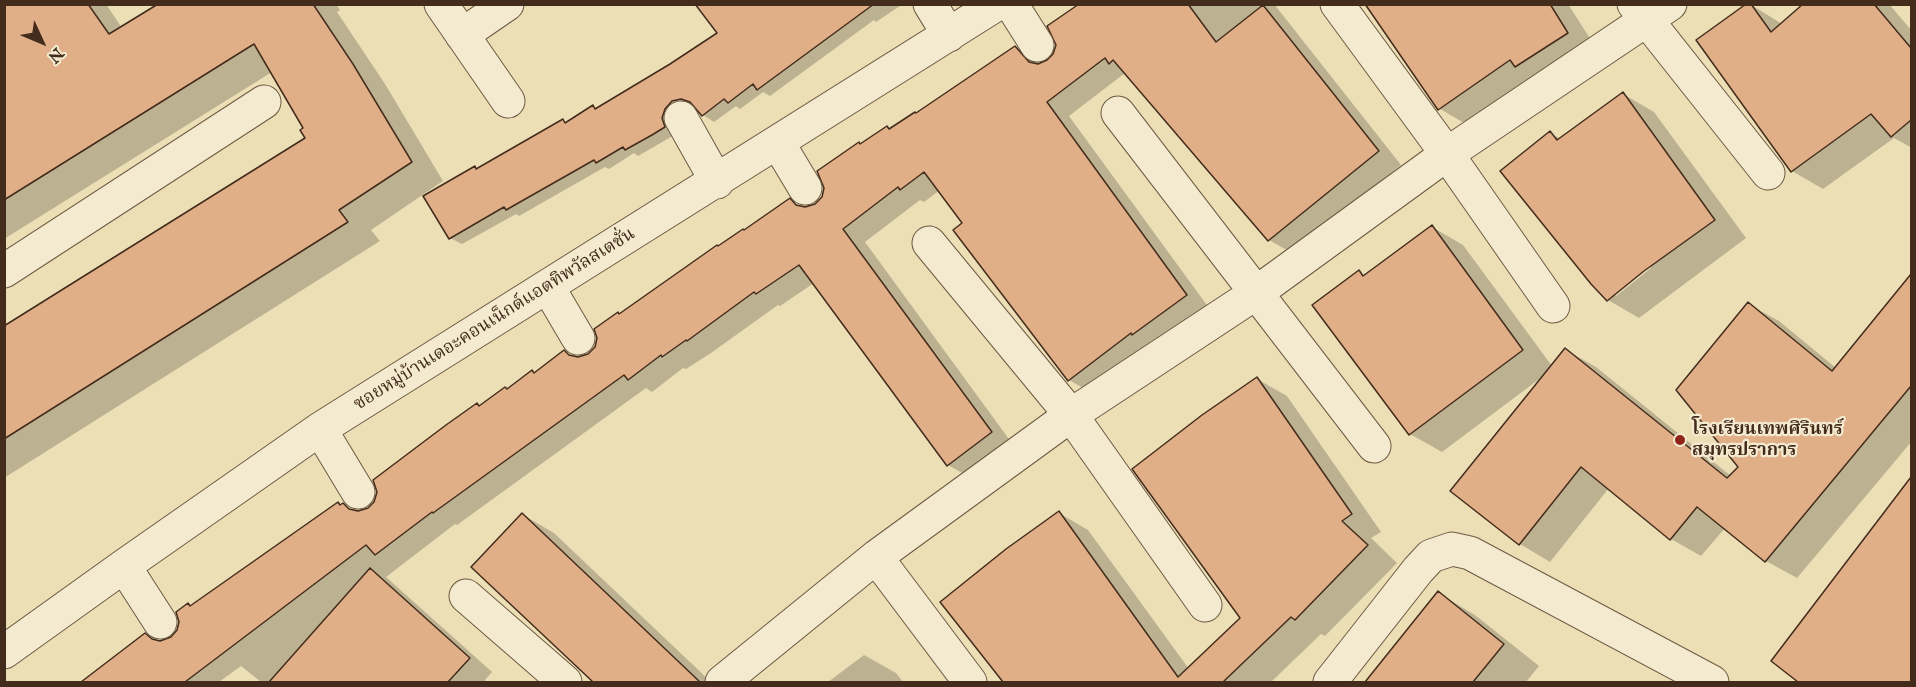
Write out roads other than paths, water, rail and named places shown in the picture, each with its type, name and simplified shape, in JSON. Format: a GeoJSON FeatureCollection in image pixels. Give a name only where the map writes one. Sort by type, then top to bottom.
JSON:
{"type":"FeatureCollection","features":[{"type":"Feature","properties":{"kind":"street"},"geometry":{"type":"LineString","coordinates":[[441,4],[508,101]]}},
{"type":"Feature","properties":{"kind":"street"},"geometry":{"type":"LineString","coordinates":[[462,35],[507,4]]}},
{"type":"Feature","properties":{"kind":"street"},"geometry":{"type":"LineString","coordinates":[[930,4],[949,35]]}},
{"type":"Feature","properties":{"kind":"street","name":"ซอยหมู่บ้านเดอะคอนเน็กต์แอตทิพวัลสเตชั่น"},"geometry":{"type":"LineString","coordinates":[[4,652],[320,429],[717,182],[997,4]]}},
{"type":"Feature","properties":{"kind":"street"},"geometry":{"type":"LineString","coordinates":[[1011,4],[1037,45]]}},
{"type":"Feature","properties":{"kind":"street"},"geometry":{"type":"LineString","coordinates":[[1337,4],[1447,154],[1553,306]]}},
{"type":"Feature","properties":{"kind":"street"},"geometry":{"type":"LineString","coordinates":[[722,682],[876,556],[1071,415],[1256,293],[1650,10],[1768,173]]}},
{"type":"Feature","properties":{"kind":"street"},"geometry":{"type":"LineString","coordinates":[[4,271],[264,102]]}},
{"type":"Feature","properties":{"kind":"street"},"geometry":{"type":"LineString","coordinates":[[1118,113],[1374,446]]}},
{"type":"Feature","properties":{"kind":"street"},"geometry":{"type":"LineString","coordinates":[[681,118],[717,182]]}},
{"type":"Feature","properties":{"kind":"street"},"geometry":{"type":"LineString","coordinates":[[778,143],[805,188]]}},
{"type":"Feature","properties":{"kind":"street"},"geometry":{"type":"LineString","coordinates":[[929,243],[1071,415],[1205,605]]}},
{"type":"Feature","properties":{"kind":"street"},"geometry":{"type":"LineString","coordinates":[[548,287],[578,338]]}},
{"type":"Feature","properties":{"kind":"street"},"geometry":{"type":"LineString","coordinates":[[320,429],[358,492]]}},
{"type":"Feature","properties":{"kind":"street"},"geometry":{"type":"LineString","coordinates":[[1330,682],[1418,570],[1431,556],[1452,549],[1470,553],[1712,682]]}},
{"type":"Feature","properties":{"kind":"street"},"geometry":{"type":"LineString","coordinates":[[876,556],[970,682]]}},
{"type":"Feature","properties":{"kind":"street"},"geometry":{"type":"LineString","coordinates":[[123,566],[160,622]]}},
{"type":"Feature","properties":{"kind":"street"},"geometry":{"type":"LineString","coordinates":[[465,596],[565,682]]}},
{"type":"Feature","properties":{"kind":"place","name":"โรงเรียนเทพศิรินทร์ สมุทรปราการ"},"geometry":{"type":"Point","coordinates":[1680,440]}}]}
